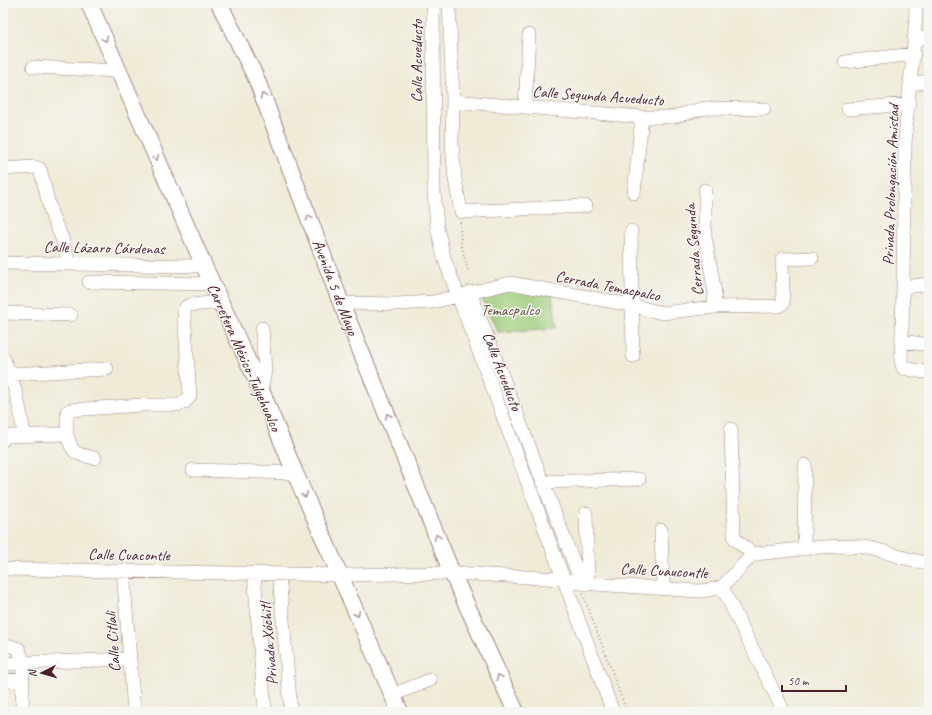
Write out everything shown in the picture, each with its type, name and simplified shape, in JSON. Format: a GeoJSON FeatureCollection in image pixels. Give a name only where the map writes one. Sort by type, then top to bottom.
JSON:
{"type":"FeatureCollection","features":[{"type":"Feature","properties":{"kind":"main road","name":"Carretera México-Tulyehualco"},"geometry":{"type":"LineString","coordinates":[[89,3],[204,266],[261,390],[295,473],[400,712]]}},
{"type":"Feature","properties":{"kind":"main road","name":"Avenida 5 de Mayo"},"geometry":{"type":"LineString","coordinates":[[219,3],[256,78],[341,303],[452,573],[516,712]]}},
{"type":"Feature","properties":{"kind":"street","name":"Calle Acueducto"},"geometry":{"type":"LineString","coordinates":[[433,3],[434,192],[437,227],[444,258],[457,297],[613,712]]}},
{"type":"Feature","properties":{"kind":"street","name":"Calle Acueducto"},"geometry":{"type":"LineString","coordinates":[[449,3],[453,101],[452,144],[455,179],[461,212]]}},
{"type":"Feature","properties":{"kind":"street","name":"Privada Prolongación Amistad"},"geometry":{"type":"LineString","coordinates":[[916,3],[916,39],[905,147],[904,287],[901,361],[903,368],[924,372]]}},
{"type":"Feature","properties":{"kind":"street"},"geometry":{"type":"LineString","coordinates":[[525,107],[529,35]]}},
{"type":"Feature","properties":{"kind":"street"},"geometry":{"type":"LineString","coordinates":[[916,39],[929,37]]}},
{"type":"Feature","properties":{"kind":"street"},"geometry":{"type":"LineString","coordinates":[[846,62],[914,54]]}},
{"type":"Feature","properties":{"kind":"street"},"geometry":{"type":"LineString","coordinates":[[33,67],[119,71]]}},
{"type":"Feature","properties":{"kind":"street"},"geometry":{"type":"LineString","coordinates":[[911,84],[929,81]]}},
{"type":"Feature","properties":{"kind":"street","name":"Calle Segunda Acueducto"},"geometry":{"type":"LineString","coordinates":[[453,101],[642,117],[673,117],[705,108],[764,109]]}},
{"type":"Feature","properties":{"kind":"street"},"geometry":{"type":"LineString","coordinates":[[848,109],[909,104]]}},
{"type":"Feature","properties":{"kind":"street"},"geometry":{"type":"LineString","coordinates":[[634,193],[642,117]]}},
{"type":"Feature","properties":{"kind":"street"},"geometry":{"type":"LineString","coordinates":[[3,169],[35,167],[40,169],[52,216],[62,238],[69,263]]}},
{"type":"Feature","properties":{"kind":"street","name":"Cerrada Segunda"},"geometry":{"type":"LineString","coordinates":[[705,190],[705,236],[715,293],[714,307]]}},
{"type":"Feature","properties":{"kind":"street"},"geometry":{"type":"LineString","coordinates":[[461,212],[586,206]]}},
{"type":"Feature","properties":{"kind":"street"},"geometry":{"type":"LineString","coordinates":[[631,231],[633,356]]}},
{"type":"Feature","properties":{"kind":"street","name":"Cerrada Temacpalco"},"geometry":{"type":"LineString","coordinates":[[341,303],[396,304],[433,302],[510,283],[631,305],[662,313],[714,307],[779,306],[783,303],[781,261],[785,258],[812,258]]}},
{"type":"Feature","properties":{"kind":"street","name":"Calle Lázaro Cárdenas"},"geometry":{"type":"LineString","coordinates":[[3,263],[204,266]]}},
{"type":"Feature","properties":{"kind":"street"},"geometry":{"type":"LineString","coordinates":[[89,282],[212,284]]}},
{"type":"Feature","properties":{"kind":"street"},"geometry":{"type":"LineString","coordinates":[[904,287],[929,284]]}},
{"type":"Feature","properties":{"kind":"street","name":"Calle Acueducto"},"geometry":{"type":"LineString","coordinates":[[470,292],[542,482],[577,571],[584,583]]}},
{"type":"Feature","properties":{"kind":"street"},"geometry":{"type":"LineString","coordinates":[[94,458],[76,454],[72,450],[67,434],[67,412],[70,410],[142,405],[178,405],[185,402],[190,396],[184,313],[186,307],[190,305],[221,302]]}},
{"type":"Feature","properties":{"kind":"street"},"geometry":{"type":"LineString","coordinates":[[3,313],[71,315]]}},
{"type":"Feature","properties":{"kind":"street"},"geometry":{"type":"LineString","coordinates":[[261,390],[265,371],[262,328]]}},
{"type":"Feature","properties":{"kind":"street"},"geometry":{"type":"LineString","coordinates":[[902,341],[929,346]]}},
{"type":"Feature","properties":{"kind":"street"},"geometry":{"type":"LineString","coordinates":[[3,358],[10,374],[19,404],[24,434]]}},
{"type":"Feature","properties":{"kind":"street"},"geometry":{"type":"LineString","coordinates":[[10,374],[107,369]]}},
{"type":"Feature","properties":{"kind":"street"},"geometry":{"type":"LineString","coordinates":[[731,429],[734,534],[735,539],[753,554],[804,549],[864,547],[909,560],[929,563]]}},
{"type":"Feature","properties":{"kind":"street"},"geometry":{"type":"LineString","coordinates":[[3,440],[4,437],[24,434],[67,434]]}},
{"type":"Feature","properties":{"kind":"street"},"geometry":{"type":"LineString","coordinates":[[804,549],[805,465]]}},
{"type":"Feature","properties":{"kind":"street"},"geometry":{"type":"LineString","coordinates":[[193,470],[295,473]]}},
{"type":"Feature","properties":{"kind":"street"},"geometry":{"type":"LineString","coordinates":[[542,482],[639,479]]}},
{"type":"Feature","properties":{"kind":"street"},"geometry":{"type":"LineString","coordinates":[[584,583],[586,513]]}},
{"type":"Feature","properties":{"kind":"street"},"geometry":{"type":"LineString","coordinates":[[662,530],[663,588]]}},
{"type":"Feature","properties":{"kind":"street","name":"Calle Cuaucontle"},"geometry":{"type":"LineString","coordinates":[[452,573],[562,579],[584,583],[699,591],[722,587],[753,554]]}},
{"type":"Feature","properties":{"kind":"street","name":"Calle Cuacontle"},"geometry":{"type":"LineString","coordinates":[[3,568],[341,575],[452,573]]}},
{"type":"Feature","properties":{"kind":"street","name":"Calle Citlali"},"geometry":{"type":"LineString","coordinates":[[124,570],[134,712]]}},
{"type":"Feature","properties":{"kind":"street"},"geometry":{"type":"LineString","coordinates":[[254,573],[265,712]]}},
{"type":"Feature","properties":{"kind":"street","name":"Privada Xóchitl"},"geometry":{"type":"LineString","coordinates":[[279,574],[291,712]]}},
{"type":"Feature","properties":{"kind":"street"},"geometry":{"type":"LineString","coordinates":[[722,587],[784,712]]}},
{"type":"Feature","properties":{"kind":"street"},"geometry":{"type":"LineString","coordinates":[[3,646],[11,646],[19,649],[23,663],[22,712]]}},
{"type":"Feature","properties":{"kind":"street"},"geometry":{"type":"LineString","coordinates":[[3,664],[130,659]]}},
{"type":"Feature","properties":{"kind":"street"},"geometry":{"type":"LineString","coordinates":[[3,681],[22,679]]}},
{"type":"Feature","properties":{"kind":"street"},"geometry":{"type":"LineString","coordinates":[[392,695],[430,680]]}},
{"type":"Feature","properties":{"kind":"path"},"geometry":{"type":"LineString","coordinates":[[461,212],[459,229],[460,240],[470,273]]}},
{"type":"Feature","properties":{"kind":"path"},"geometry":{"type":"LineString","coordinates":[[584,583],[627,712]]}},
{"type":"Feature","properties":{"kind":"green space","name":"Temacpalco"},"geometry":{"type":"Polygon","coordinates":[[[510,287],[552,294],[557,328],[498,332],[480,294],[510,287]]]}}]}
